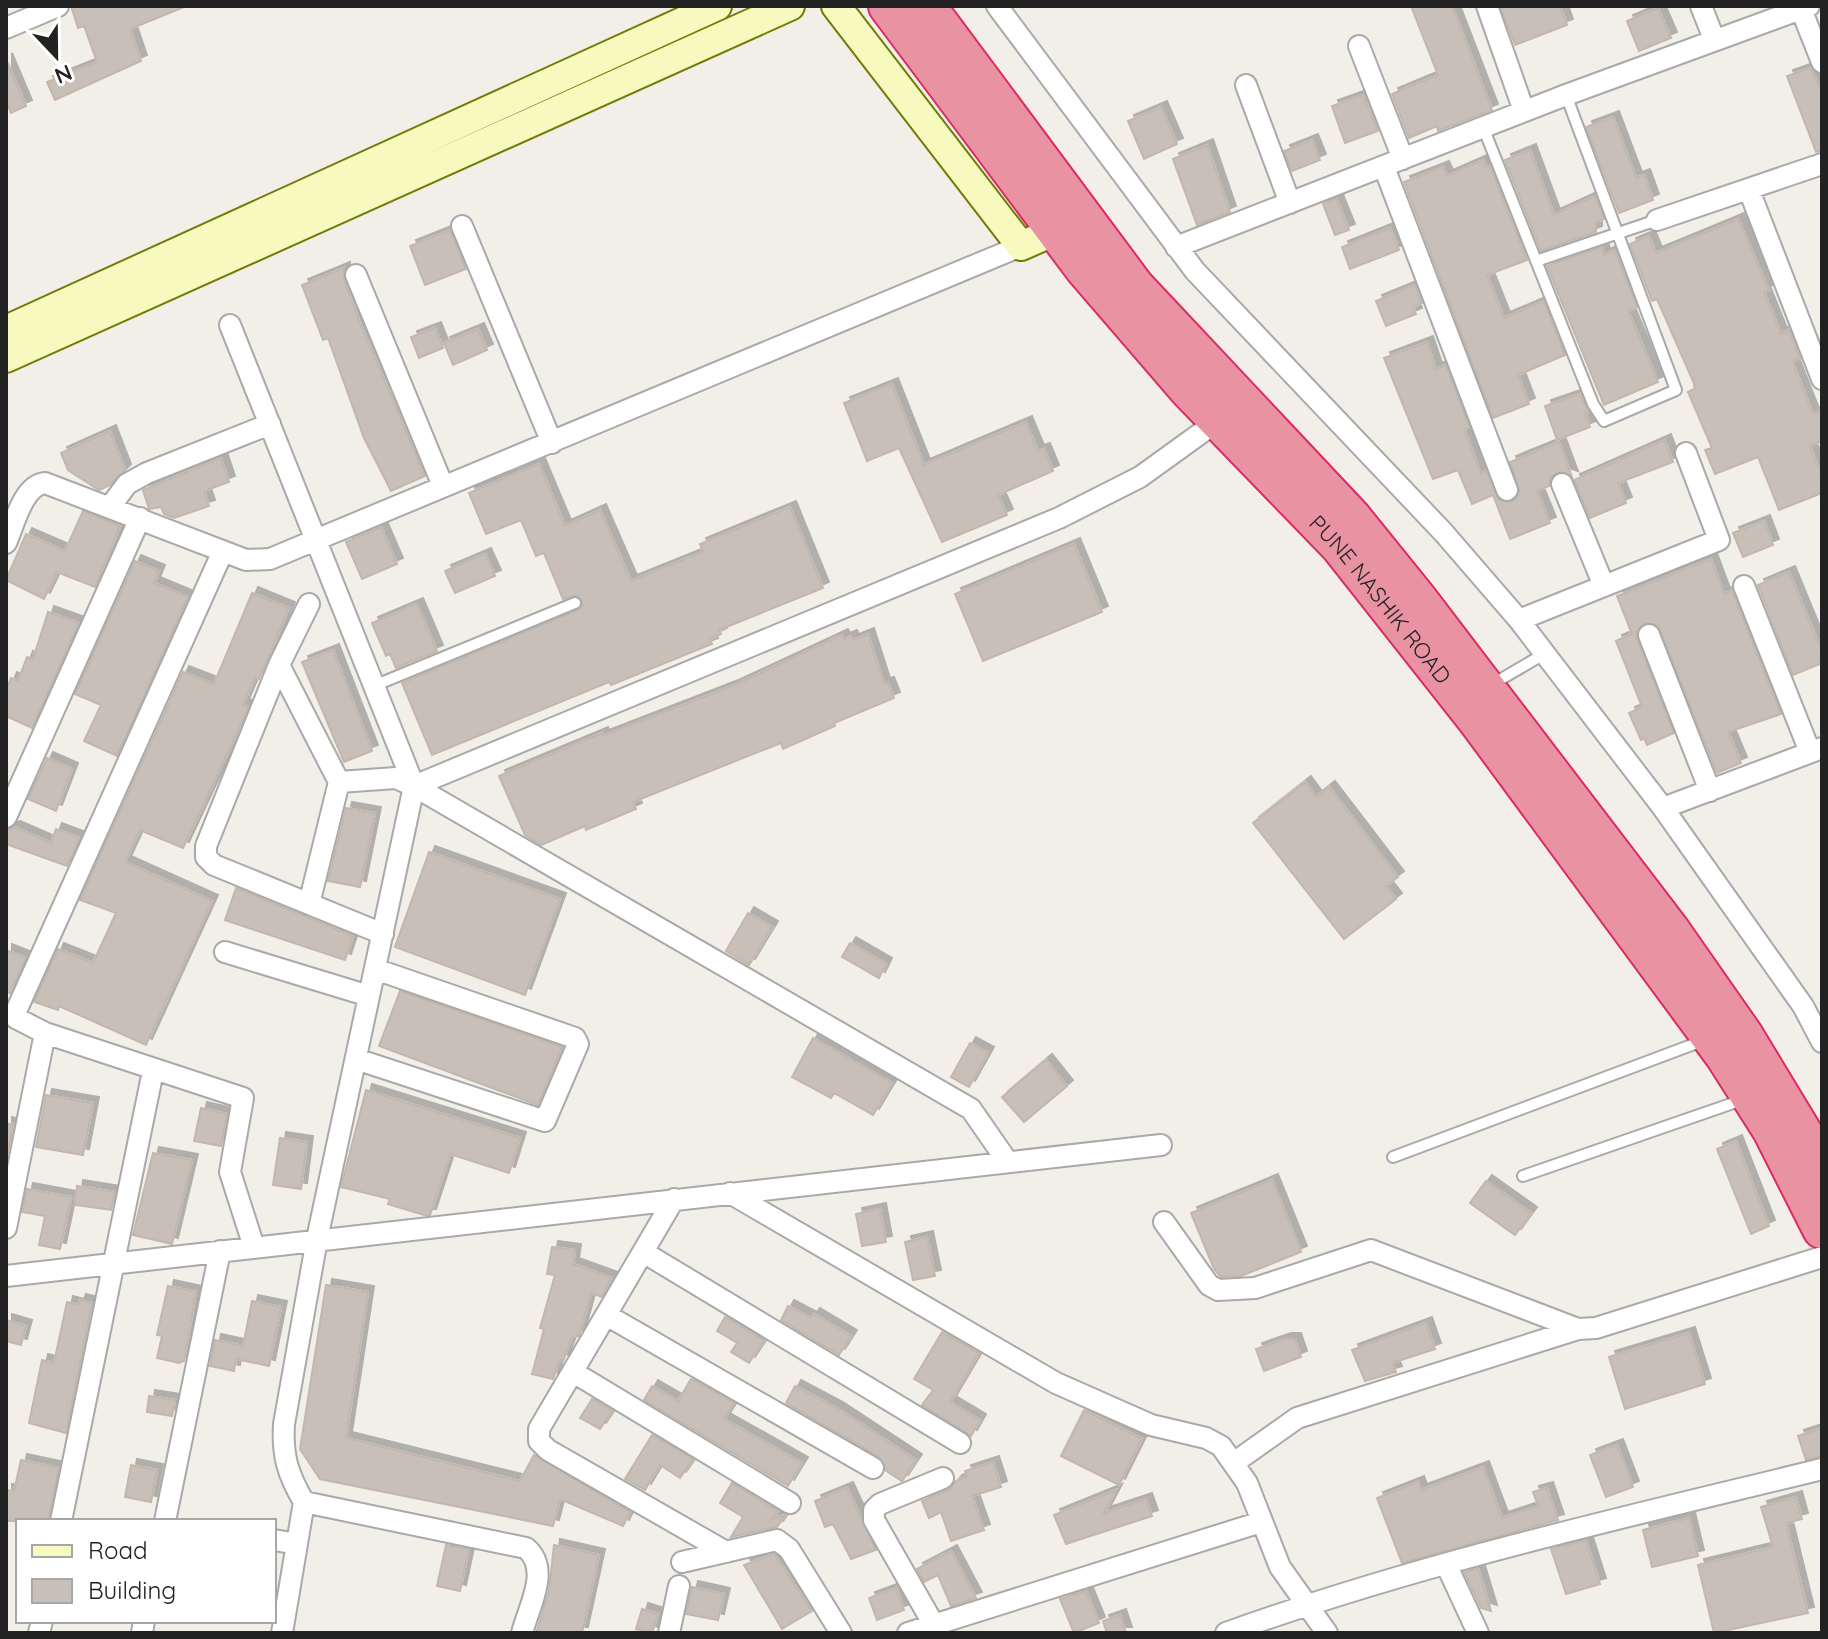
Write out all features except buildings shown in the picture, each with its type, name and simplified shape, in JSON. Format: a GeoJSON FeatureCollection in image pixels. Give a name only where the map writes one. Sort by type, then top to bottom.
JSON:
{"type":"FeatureCollection","features":[{"type":"Feature","properties":{"kind":"highway","name":"PUNE NASHIK ROAD"},"geometry":{"type":"LineString","coordinates":[[888,6],[993,142],[1038,238],[1141,337],[1340,546],[1478,721],[1711,1037],[1772,1130],[1822,1229]]}},
{"type":"Feature","properties":{"kind":"highway","name":"PUNE NASHIK ROAD"},"geometry":{"type":"LineString","coordinates":[[926,6],[1135,287],[1352,518],[1486,688],[1678,942],[1784,1097],[1822,1165]]}},
{"type":"Feature","properties":{"kind":"street"},"geometry":{"type":"LineString","coordinates":[[6,28],[58,6]]}},
{"type":"Feature","properties":{"kind":"street"},"geometry":{"type":"LineString","coordinates":[[6,330],[717,6]]}},
{"type":"Feature","properties":{"kind":"street"},"geometry":{"type":"LineString","coordinates":[[6,358],[790,6]]}},
{"type":"Feature","properties":{"kind":"street"},"geometry":{"type":"LineString","coordinates":[[6,543],[29,491],[36,484],[45,483],[256,561],[317,540],[552,443],[1038,238],[836,6]]}},
{"type":"Feature","properties":{"kind":"street"},"geometry":{"type":"LineString","coordinates":[[997,6],[1176,247],[1443,532],[1519,620],[1663,808],[1803,1006],[1822,1042]]}},
{"type":"Feature","properties":{"kind":"street"},"geometry":{"type":"LineString","coordinates":[[1487,6],[1524,111]]}},
{"type":"Feature","properties":{"kind":"street"},"geometry":{"type":"LineString","coordinates":[[1701,6],[1714,39]]}},
{"type":"Feature","properties":{"kind":"street"},"geometry":{"type":"LineString","coordinates":[[1176,247],[1566,95],[1805,8],[1822,62]]}},
{"type":"Feature","properties":{"kind":"street"},"geometry":{"type":"LineString","coordinates":[[1359,46],[1393,163],[1507,490]]}},
{"type":"Feature","properties":{"kind":"street"},"geometry":{"type":"LineString","coordinates":[[1246,85],[1290,203]]}},
{"type":"Feature","properties":{"kind":"street"},"geometry":{"type":"LineString","coordinates":[[1657,220],[1822,164]]}},
{"type":"Feature","properties":{"kind":"street"},"geometry":{"type":"LineString","coordinates":[[1749,190],[1822,379]]}},
{"type":"Feature","properties":{"kind":"street"},"geometry":{"type":"LineString","coordinates":[[462,226],[552,443]]}},
{"type":"Feature","properties":{"kind":"street"},"geometry":{"type":"LineString","coordinates":[[356,275],[443,486]]}},
{"type":"Feature","properties":{"kind":"street"},"geometry":{"type":"LineString","coordinates":[[230,325],[414,786],[317,1239],[282,1449],[287,1474],[304,1502],[282,1633]]}},
{"type":"Feature","properties":{"kind":"street"},"geometry":{"type":"LineString","coordinates":[[414,786],[1059,518],[1140,477],[1219,420]]}},
{"type":"Feature","properties":{"kind":"street"},"geometry":{"type":"LineString","coordinates":[[110,507],[127,484],[147,473],[270,424]]}},
{"type":"Feature","properties":{"kind":"street"},"geometry":{"type":"LineString","coordinates":[[1519,620],[1719,540],[1686,453]]}},
{"type":"Feature","properties":{"kind":"street"},"geometry":{"type":"LineString","coordinates":[[1562,484],[1604,586]]}},
{"type":"Feature","properties":{"kind":"street"},"geometry":{"type":"LineString","coordinates":[[6,817],[140,518]]}},
{"type":"Feature","properties":{"kind":"street"},"geometry":{"type":"LineString","coordinates":[[223,551],[17,1009],[16,1018],[23,1025],[45,1033],[153,1071],[243,1098],[230,1172],[254,1247]]}},
{"type":"Feature","properties":{"kind":"street"},"geometry":{"type":"LineString","coordinates":[[1663,808],[1816,750],[1744,586]]}},
{"type":"Feature","properties":{"kind":"street"},"geometry":{"type":"LineString","coordinates":[[309,604],[279,665],[206,846],[206,857],[214,865],[383,934]]}},
{"type":"Feature","properties":{"kind":"street"},"geometry":{"type":"LineString","coordinates":[[1649,635],[1710,791]]}},
{"type":"Feature","properties":{"kind":"street"},"geometry":{"type":"LineString","coordinates":[[279,665],[339,782],[309,904]]}},
{"type":"Feature","properties":{"kind":"street"},"geometry":{"type":"LineString","coordinates":[[339,782],[396,778],[414,786],[971,1109],[1007,1161]]}},
{"type":"Feature","properties":{"kind":"street"},"geometry":{"type":"LineString","coordinates":[[225,952],[369,996]]}},
{"type":"Feature","properties":{"kind":"street"},"geometry":{"type":"LineString","coordinates":[[356,1059],[545,1121],[578,1044],[575,1038],[375,969]]}},
{"type":"Feature","properties":{"kind":"street"},"geometry":{"type":"LineString","coordinates":[[6,1228],[45,1033]]}},
{"type":"Feature","properties":{"kind":"street"},"geometry":{"type":"LineString","coordinates":[[61,1519],[153,1071]]}},
{"type":"Feature","properties":{"kind":"street"},"geometry":{"type":"LineString","coordinates":[[6,1276],[1161,1145]]}},
{"type":"Feature","properties":{"kind":"street"},"geometry":{"type":"LineString","coordinates":[[730,1193],[1056,1383],[1151,1425],[1206,1438],[1221,1446],[1247,1483],[1280,1567],[1327,1633]]}},
{"type":"Feature","properties":{"kind":"street"},"geometry":{"type":"LineString","coordinates":[[674,1199],[539,1429],[539,1441],[548,1450],[726,1552]]}},
{"type":"Feature","properties":{"kind":"street"},"geometry":{"type":"LineString","coordinates":[[1164,1222],[1209,1285],[1218,1290],[1255,1288],[1371,1250],[1578,1329]]}},
{"type":"Feature","properties":{"kind":"street"},"geometry":{"type":"LineString","coordinates":[[165,1519],[220,1251]]}},
{"type":"Feature","properties":{"kind":"street"},"geometry":{"type":"LineString","coordinates":[[643,1252],[960,1443]]}},
{"type":"Feature","properties":{"kind":"street"},"geometry":{"type":"LineString","coordinates":[[1235,1462],[1297,1418],[1578,1329],[1596,1328],[1822,1257]]}},
{"type":"Feature","properties":{"kind":"street"},"geometry":{"type":"LineString","coordinates":[[608,1316],[873,1468]]}},
{"type":"Feature","properties":{"kind":"street"},"geometry":{"type":"LineString","coordinates":[[573,1372],[790,1503]]}},
{"type":"Feature","properties":{"kind":"street"},"geometry":{"type":"LineString","coordinates":[[1226,1633],[1307,1604],[1446,1564],[1822,1469]]}},
{"type":"Feature","properties":{"kind":"street"},"geometry":{"type":"LineString","coordinates":[[934,1625],[874,1520],[874,1510],[880,1504],[943,1478]]}},
{"type":"Feature","properties":{"kind":"street"},"geometry":{"type":"LineString","coordinates":[[304,1502],[526,1548],[536,1556],[540,1569],[522,1633]]}},
{"type":"Feature","properties":{"kind":"street"},"geometry":{"type":"LineString","coordinates":[[908,1633],[1261,1522]]}},
{"type":"Feature","properties":{"kind":"street"},"geometry":{"type":"LineString","coordinates":[[276,1540],[297,1544]]}},
{"type":"Feature","properties":{"kind":"street"},"geometry":{"type":"LineString","coordinates":[[682,1562],[777,1540],[789,1549],[841,1633]]}},
{"type":"Feature","properties":{"kind":"street"},"geometry":{"type":"LineString","coordinates":[[1446,1564],[1478,1633]]}},
{"type":"Feature","properties":{"kind":"street"},"geometry":{"type":"LineString","coordinates":[[669,1633],[679,1586]]}},
{"type":"Feature","properties":{"kind":"lane"},"geometry":{"type":"LineString","coordinates":[[1483,127],[1593,404],[1604,421],[1676,390],[1566,95]]}},
{"type":"Feature","properties":{"kind":"lane"},"geometry":{"type":"LineString","coordinates":[[1536,261],[1657,220]]}},
{"type":"Feature","properties":{"kind":"lane"},"geometry":{"type":"LineString","coordinates":[[376,685],[575,603]]}},
{"type":"Feature","properties":{"kind":"lane"},"geometry":{"type":"LineString","coordinates":[[1486,688],[1544,654]]}},
{"type":"Feature","properties":{"kind":"lane"},"geometry":{"type":"LineString","coordinates":[[1393,1157],[1711,1037]]}},
{"type":"Feature","properties":{"kind":"lane"},"geometry":{"type":"LineString","coordinates":[[1523,1176],[1751,1097]]}}]}
